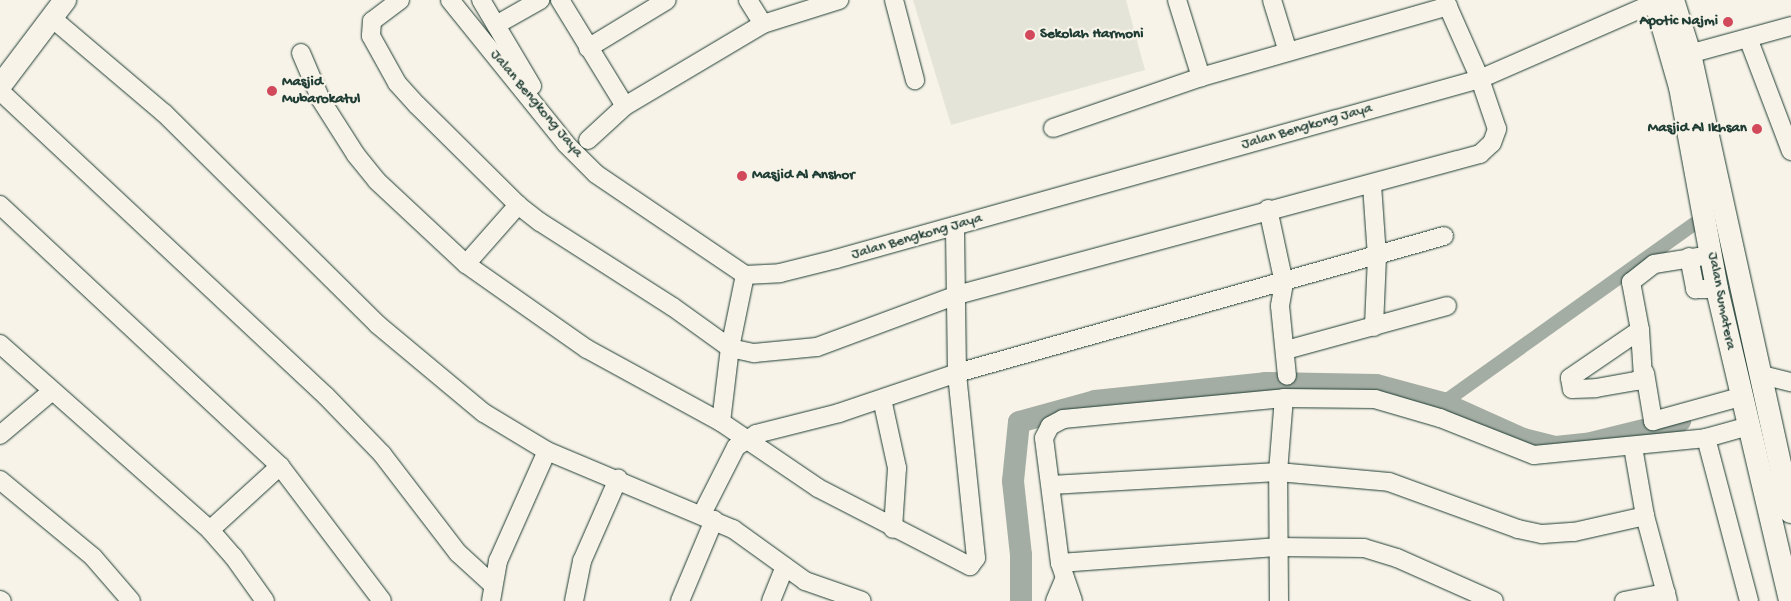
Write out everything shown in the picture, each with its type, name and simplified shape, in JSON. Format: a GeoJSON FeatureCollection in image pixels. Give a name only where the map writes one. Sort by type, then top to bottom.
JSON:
{"type":"FeatureCollection","features":[{"type":"Feature","properties":{"kind":"main road"},"geometry":{"type":"LineString","coordinates":[[0,67],[52,10],[65,0]]}},
{"type":"Feature","properties":{"kind":"main road","name":"Jalan Sumatera"},"geometry":{"type":"LineString","coordinates":[[1662,1],[1681,56],[1762,375],[1772,478]]}},
{"type":"Feature","properties":{"kind":"main road"},"geometry":{"type":"LineString","coordinates":[[0,86],[52,10]]}},
{"type":"Feature","properties":{"kind":"main road","name":"Jalan Sumatera"},"geometry":{"type":"LineString","coordinates":[[1681,56],[1717,289],[1744,396],[1749,426],[1772,478],[1783,510],[1790,601]]}},
{"type":"Feature","properties":{"kind":"street"},"geometry":{"type":"LineString","coordinates":[[400,0],[377,16],[370,26],[371,36],[397,83],[518,205],[673,307],[730,348],[754,353],[817,347],[957,296],[1268,209],[1372,184],[1480,154],[1487,148],[1498,129],[1480,79],[1446,3],[1288,52],[1201,76],[1053,128]]}},
{"type":"Feature","properties":{"kind":"street","name":"Jalan Bengkong Jaya"},"geometry":{"type":"LineString","coordinates":[[450,0],[596,174],[745,275],[780,273],[956,226],[1480,79],[1662,1]]}},
{"type":"Feature","properties":{"kind":"street"},"geometry":{"type":"LineString","coordinates":[[481,0],[554,126]]}},
{"type":"Feature","properties":{"kind":"street"},"geometry":{"type":"LineString","coordinates":[[496,25],[540,0]]}},
{"type":"Feature","properties":{"kind":"street"},"geometry":{"type":"LineString","coordinates":[[560,0],[625,106]]}},
{"type":"Feature","properties":{"kind":"street"},"geometry":{"type":"LineString","coordinates":[[588,48],[667,0]]}},
{"type":"Feature","properties":{"kind":"street"},"geometry":{"type":"LineString","coordinates":[[748,0],[763,24]]}},
{"type":"Feature","properties":{"kind":"street"},"geometry":{"type":"LineString","coordinates":[[588,140],[625,106],[763,24],[839,0]]}},
{"type":"Feature","properties":{"kind":"street"},"geometry":{"type":"LineString","coordinates":[[894,0],[915,80]]}},
{"type":"Feature","properties":{"kind":"street"},"geometry":{"type":"LineString","coordinates":[[1177,0],[1201,76]]}},
{"type":"Feature","properties":{"kind":"street"},"geometry":{"type":"LineString","coordinates":[[1272,0],[1288,52]]}},
{"type":"Feature","properties":{"kind":"street"},"geometry":{"type":"LineString","coordinates":[[52,10],[164,113],[288,238],[452,390],[484,413],[548,451],[708,517],[759,546],[805,581],[852,600]]}},
{"type":"Feature","properties":{"kind":"street"},"geometry":{"type":"LineString","coordinates":[[1681,56],[1791,26]]}},
{"type":"Feature","properties":{"kind":"street"},"geometry":{"type":"LineString","coordinates":[[1748,38],[1791,151]]}},
{"type":"Feature","properties":{"kind":"street"},"geometry":{"type":"LineString","coordinates":[[301,53],[321,100],[356,155],[377,181],[466,264],[587,349],[748,438],[818,488],[966,565],[976,561],[956,373],[956,226]]}},
{"type":"Feature","properties":{"kind":"street"},"geometry":{"type":"LineString","coordinates":[[0,91],[326,396],[382,454],[458,553],[492,592]]}},
{"type":"Feature","properties":{"kind":"street"},"geometry":{"type":"LineString","coordinates":[[1372,184],[1377,257],[1374,327]]}},
{"type":"Feature","properties":{"kind":"street"},"geometry":{"type":"LineString","coordinates":[[0,205],[280,466],[382,601]]}},
{"type":"Feature","properties":{"kind":"street"},"geometry":{"type":"LineString","coordinates":[[466,264],[518,205]]}},
{"type":"Feature","properties":{"kind":"street"},"geometry":{"type":"LineString","coordinates":[[1268,209],[1284,282],[1280,306],[1286,350],[1287,376]]}},
{"type":"Feature","properties":{"kind":"street"},"geometry":{"type":"LineString","coordinates":[[680,601],[708,517],[736,447],[748,438],[882,399],[956,373],[1377,257],[1444,236]]}},
{"type":"Feature","properties":{"kind":"street"},"geometry":{"type":"LineString","coordinates":[[1712,254],[1654,264],[1633,279],[1631,289],[1640,330],[1653,420],[1744,396]]}},
{"type":"Feature","properties":{"kind":"street"},"geometry":{"type":"LineString","coordinates":[[1689,257],[1694,289],[1717,289]]}},
{"type":"Feature","properties":{"kind":"street"},"geometry":{"type":"LineString","coordinates":[[721,422],[730,348],[745,275]]}},
{"type":"Feature","properties":{"kind":"street"},"geometry":{"type":"LineString","coordinates":[[1286,350],[1447,306]]}},
{"type":"Feature","properties":{"kind":"street"},"geometry":{"type":"LineString","coordinates":[[1640,330],[1570,378],[1569,385],[1574,390],[1596,388],[1636,381],[1645,374]]}},
{"type":"Feature","properties":{"kind":"street"},"geometry":{"type":"LineString","coordinates":[[0,344],[210,530],[233,556],[265,601]]}},
{"type":"Feature","properties":{"kind":"street"},"geometry":{"type":"LineString","coordinates":[[1762,375],[1791,382]]}},
{"type":"Feature","properties":{"kind":"street"},"geometry":{"type":"LineString","coordinates":[[0,435],[52,391]]}},
{"type":"Feature","properties":{"kind":"street"},"geometry":{"type":"LineString","coordinates":[[1073,601],[1063,571],[1044,438],[1050,426],[1063,419],[1284,398],[1375,399],[1392,402],[1534,454],[1633,447],[1706,438],[1749,426]]}},
{"type":"Feature","properties":{"kind":"street"},"geometry":{"type":"LineString","coordinates":[[1280,601],[1278,472],[1284,398]]}},
{"type":"Feature","properties":{"kind":"street"},"geometry":{"type":"LineString","coordinates":[[882,399],[897,468],[894,529]]}},
{"type":"Feature","properties":{"kind":"street"},"geometry":{"type":"LineString","coordinates":[[1706,438],[1749,601]]}},
{"type":"Feature","properties":{"kind":"street"},"geometry":{"type":"LineString","coordinates":[[1624,601],[1668,597],[1645,516],[1633,447]]}},
{"type":"Feature","properties":{"kind":"street"},"geometry":{"type":"LineString","coordinates":[[492,592],[504,548],[548,451]]}},
{"type":"Feature","properties":{"kind":"street"},"geometry":{"type":"LineString","coordinates":[[210,530],[280,466]]}},
{"type":"Feature","properties":{"kind":"street"},"geometry":{"type":"LineString","coordinates":[[1051,485],[1278,472],[1390,482],[1518,529],[1542,534],[1574,532],[1645,516]]}},
{"type":"Feature","properties":{"kind":"street"},"geometry":{"type":"LineString","coordinates":[[574,601],[582,561],[618,479]]}},
{"type":"Feature","properties":{"kind":"street"},"geometry":{"type":"LineString","coordinates":[[0,480],[94,557],[131,601]]}},
{"type":"Feature","properties":{"kind":"street"},"geometry":{"type":"LineString","coordinates":[[1063,571],[1279,547],[1364,548],[1406,562],[1494,601]]}},
{"type":"Feature","properties":{"kind":"street"},"geometry":{"type":"LineString","coordinates":[[771,601],[785,567]]}},
{"type":"Feature","properties":{"kind":"street"},"geometry":{"type":"LineString","coordinates":[[1055,601],[1063,571]]}},
{"type":"Feature","properties":{"kind":"shaded area","name":"Sekolah Harmoni"},"geometry":{"type":"Polygon","coordinates":[[[913,0],[1126,0],[1145,70],[951,125],[913,0]]]}},
{"type":"Feature","properties":{"kind":"waterway"},"geometry":{"type":"LineString","coordinates":[[1443,403],[1694,224]]}},
{"type":"Feature","properties":{"kind":"waterway"},"geometry":{"type":"LineString","coordinates":[[1021,601],[1021,555],[1013,481],[1019,422],[1095,401],[1265,383],[1376,385],[1443,403],[1523,439],[1556,447],[1587,444],[1680,421]]}},
{"type":"Feature","properties":{"kind":"place","name":"Apotic Najmi"},"geometry":{"type":"Point","coordinates":[1728,22]}},
{"type":"Feature","properties":{"kind":"place","name":"Sekolah Harmoni"},"geometry":{"type":"Point","coordinates":[1030,35]}},
{"type":"Feature","properties":{"kind":"place","name":"Masjid Mubarokatul"},"geometry":{"type":"Point","coordinates":[272,91]}},
{"type":"Feature","properties":{"kind":"place","name":"Masjid Al Ikhsan"},"geometry":{"type":"Point","coordinates":[1757,129]}},
{"type":"Feature","properties":{"kind":"place","name":"Masjid Al Anshor"},"geometry":{"type":"Point","coordinates":[742,176]}}]}
